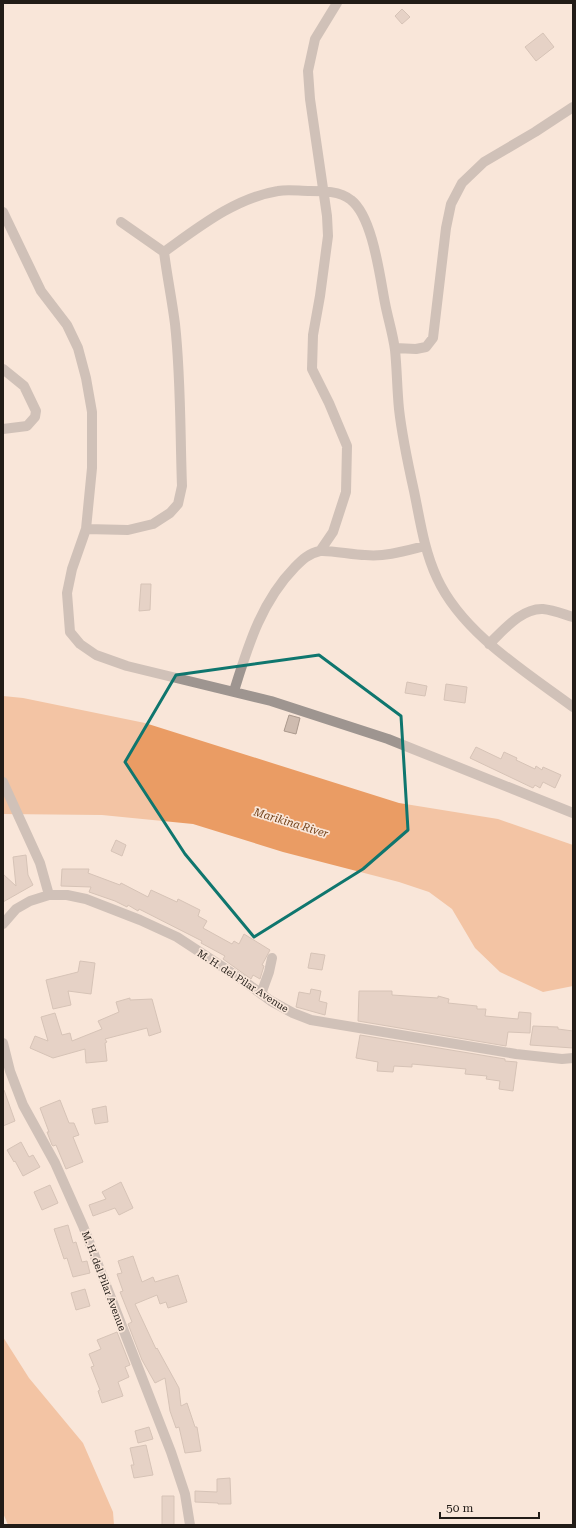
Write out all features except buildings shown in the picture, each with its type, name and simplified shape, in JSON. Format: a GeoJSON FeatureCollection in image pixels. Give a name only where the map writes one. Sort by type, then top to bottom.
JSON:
{"type":"FeatureCollection","features":[{"type":"Feature","properties":{"kind":"street"},"geometry":{"type":"LineString","coordinates":[[320,551],[333,532],[346,492],[347,446],[329,403],[312,369],[313,335],[328,236],[324,191],[310,99],[308,71],[315,39],[337,3]]}},
{"type":"Feature","properties":{"kind":"street"},"geometry":{"type":"LineString","coordinates":[[395,348],[416,349],[426,347],[433,338],[446,228],[451,204],[462,183],[484,162],[535,132],[573,107]]}},
{"type":"Feature","properties":{"kind":"street"},"geometry":{"type":"LineString","coordinates":[[164,252],[224,211],[254,198],[279,191],[324,191],[339,194],[352,200],[362,214],[379,264],[384,300],[395,348],[399,409],[407,456],[425,546],[437,579],[470,625],[489,644],[573,707]]}},
{"type":"Feature","properties":{"kind":"street"},"geometry":{"type":"LineString","coordinates":[[3,212],[41,291],[67,326],[78,348],[86,378],[92,412],[92,468],[86,529],[72,569],[67,593],[70,632],[80,644],[96,655],[127,666],[234,691],[299,709],[388,739],[573,813]]}},
{"type":"Feature","properties":{"kind":"street"},"geometry":{"type":"LineString","coordinates":[[86,529],[128,530],[153,524],[170,513],[178,504],[182,486],[175,324],[164,252],[121,222]]}},
{"type":"Feature","properties":{"kind":"street"},"geometry":{"type":"LineString","coordinates":[[3,369],[24,386],[36,411],[35,417],[27,426],[3,429]]}},
{"type":"Feature","properties":{"kind":"street"},"geometry":{"type":"LineString","coordinates":[[234,691],[251,638],[265,607],[284,578],[305,557],[320,551],[366,556],[390,555],[425,546]]}},
{"type":"Feature","properties":{"kind":"street"},"geometry":{"type":"LineString","coordinates":[[489,644],[513,622],[529,612],[542,609],[557,612],[573,618]]}},
{"type":"Feature","properties":{"kind":"street"},"geometry":{"type":"LineString","coordinates":[[3,782],[35,851],[44,874],[49,895]]}},
{"type":"Feature","properties":{"kind":"street","name":"M. H. del Pilar Avenue"},"geometry":{"type":"LineString","coordinates":[[3,924],[16,909],[30,901],[49,895],[67,895],[86,899],[140,920],[177,937],[209,957],[261,994],[293,1013],[311,1020],[516,1054],[562,1059],[573,1058]]}},
{"type":"Feature","properties":{"kind":"street"},"geometry":{"type":"LineString","coordinates":[[261,994],[269,972],[272,958]]}},
{"type":"Feature","properties":{"kind":"street","name":"M. H. del Pilar Avenue"},"geometry":{"type":"LineString","coordinates":[[3,1043],[10,1071],[23,1105],[55,1163],[83,1226],[171,1452],[185,1494],[190,1525]]}},
{"type":"Feature","properties":{"kind":"highlighted area"},"geometry":{"type":"Polygon","coordinates":[[[319,655],[401,716],[408,830],[363,869],[254,937],[185,854],[125,762],[176,675],[319,655]]]}},
{"type":"Feature","properties":{"kind":"water","name":"Marikina River"},"geometry":{"type":"Polygon","coordinates":[[[3,696],[23,698],[145,723],[399,803],[498,819],[573,845],[573,986],[543,992],[500,972],[475,948],[452,909],[429,892],[399,882],[283,852],[193,824],[102,815],[3,814],[3,696]]]}},
{"type":"Feature","properties":{"kind":"water"},"geometry":{"type":"Polygon","coordinates":[[[3,1337],[29,1378],[83,1443],[113,1512],[114,1525],[8,1525],[3,1513],[3,1337]]]}}]}
